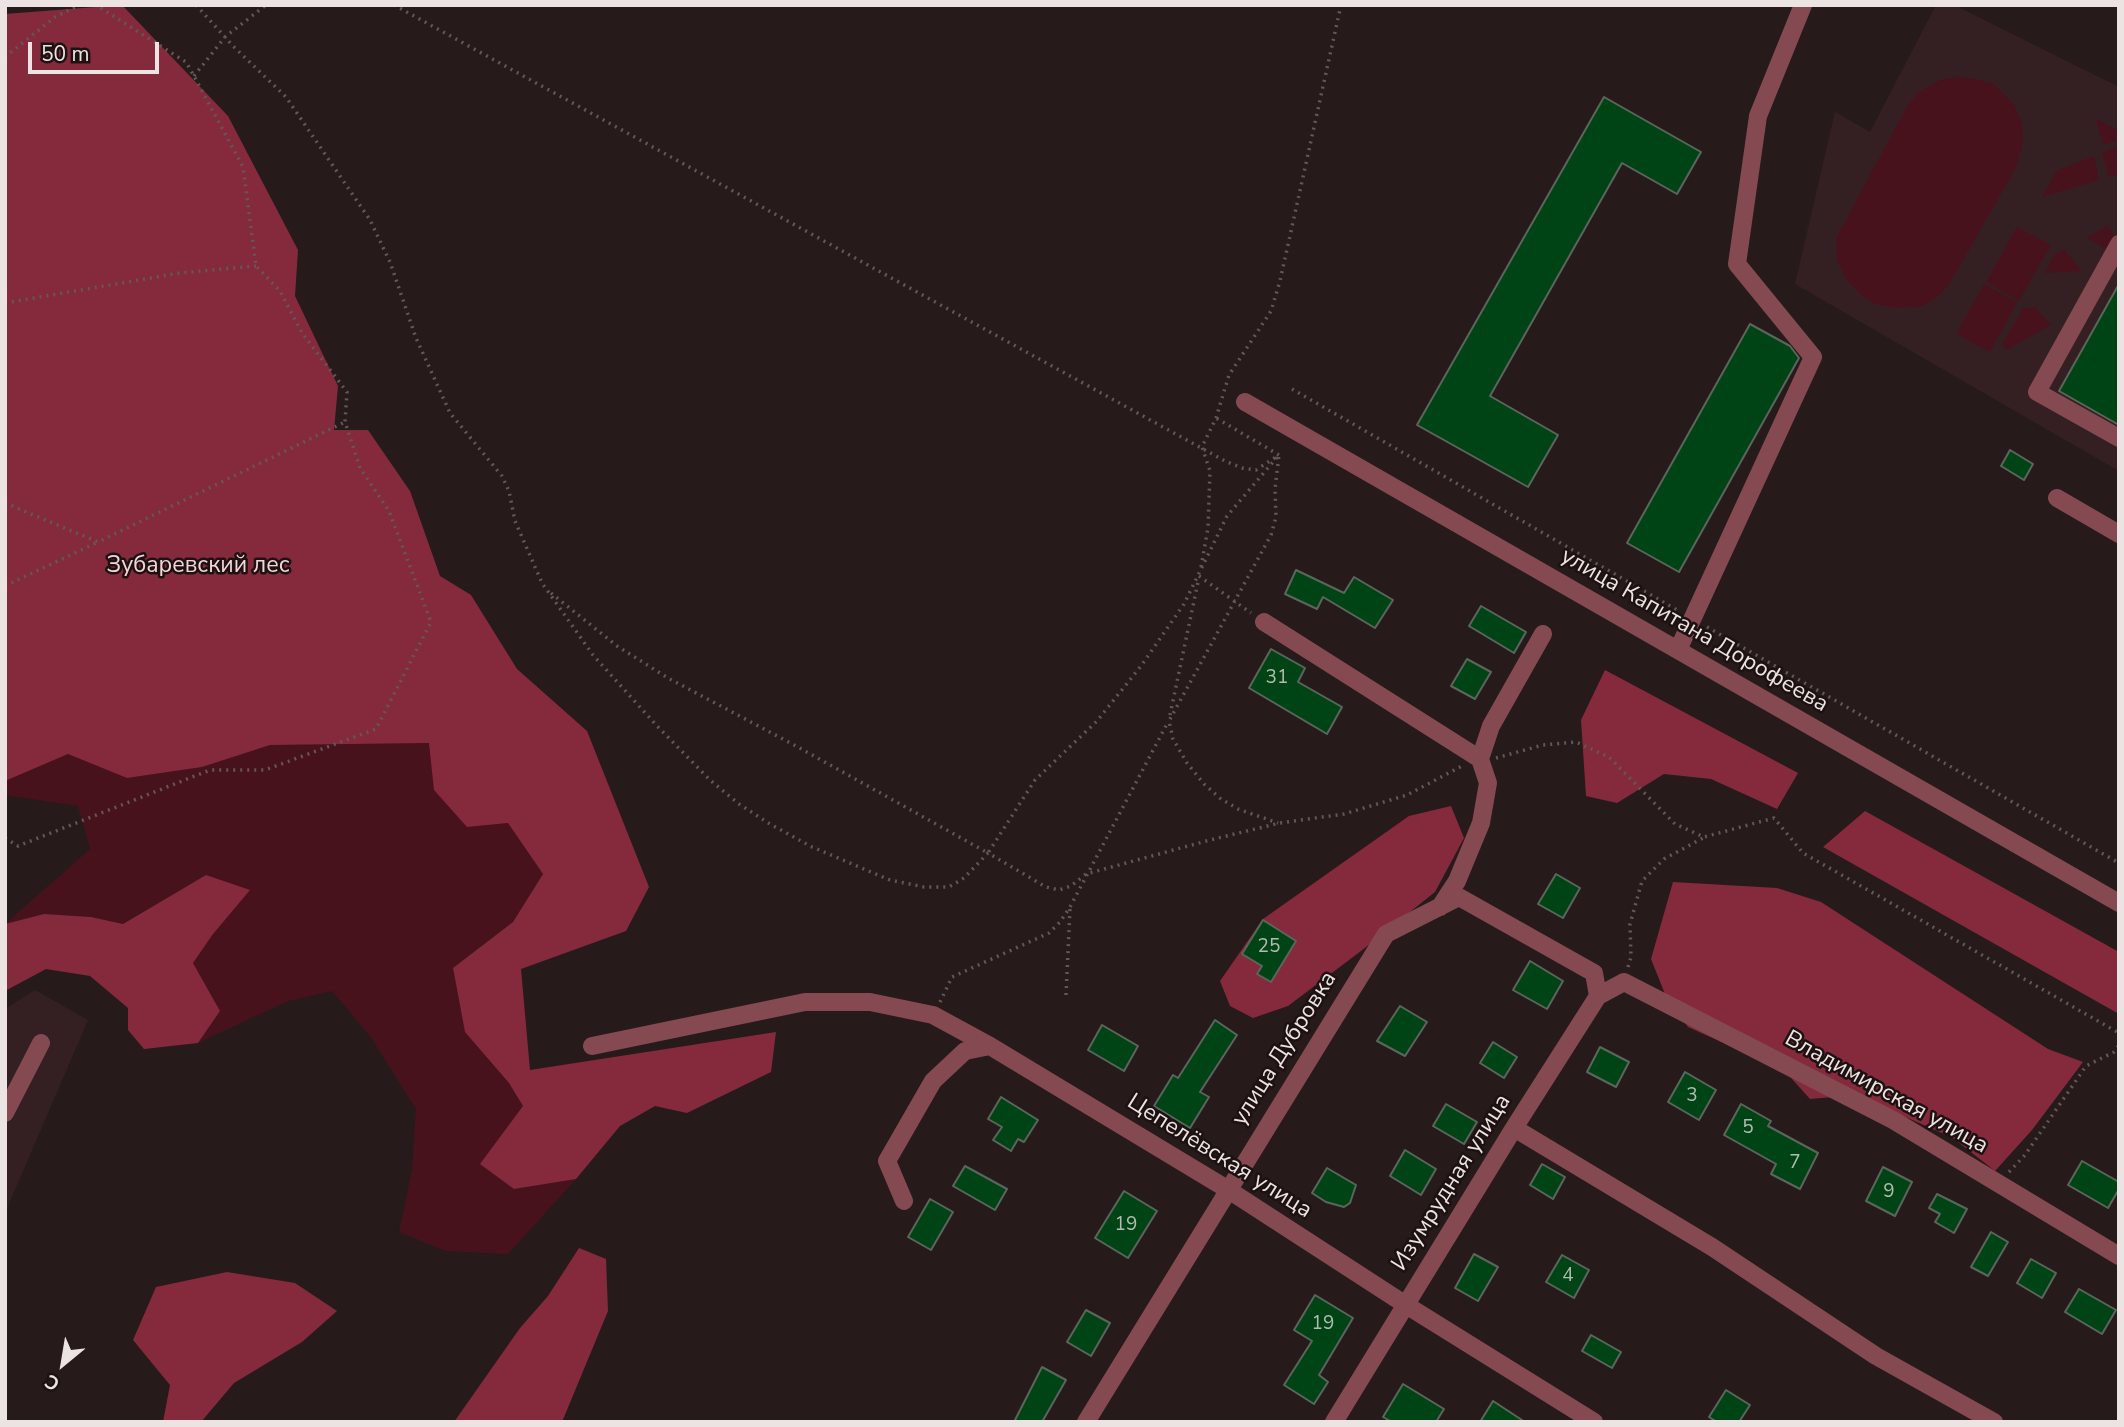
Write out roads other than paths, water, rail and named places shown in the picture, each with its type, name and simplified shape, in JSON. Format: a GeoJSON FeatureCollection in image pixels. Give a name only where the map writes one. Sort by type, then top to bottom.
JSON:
{"type":"FeatureCollection","features":[{"type":"Feature","properties":{"kind":"street"},"geometry":{"type":"LineString","coordinates":[[1678,650],[1813,357],[1737,264],[1758,116],[1803,5]]}},
{"type":"Feature","properties":{"kind":"street"},"geometry":{"type":"LineString","coordinates":[[2119,244],[2037,392],[2119,438]]}},
{"type":"Feature","properties":{"kind":"street","name":"улица Капитана Дорофеева"},"geometry":{"type":"LineString","coordinates":[[1245,402],[2119,903]]}},
{"type":"Feature","properties":{"kind":"street"},"geometry":{"type":"LineString","coordinates":[[2057,498],[2119,534]]}},
{"type":"Feature","properties":{"kind":"street"},"geometry":{"type":"LineString","coordinates":[[1264,622],[1480,759]]}},
{"type":"Feature","properties":{"kind":"street"},"geometry":{"type":"LineString","coordinates":[[1440,907],[1457,881],[1481,824],[1488,783],[1480,759],[1491,726],[1543,634]]}},
{"type":"Feature","properties":{"kind":"street","name":"улица Дубровка"},"geometry":{"type":"LineString","coordinates":[[1086,1422],[1386,934],[1459,897],[1594,973],[1598,996]]}},
{"type":"Feature","properties":{"kind":"street","name":"Изумрудная улица"},"geometry":{"type":"LineString","coordinates":[[1334,1422],[1598,996],[1624,982]]}},
{"type":"Feature","properties":{"kind":"street","name":"Владимирская улица"},"geometry":{"type":"LineString","coordinates":[[1624,982],[1893,1120],[2119,1256]]}},
{"type":"Feature","properties":{"kind":"street","name":"Цепелёвская улица"},"geometry":{"type":"LineString","coordinates":[[592,1046],[805,1002],[870,1002],[933,1015],[990,1046],[1227,1189],[1594,1422]]}},
{"type":"Feature","properties":{"kind":"street"},"geometry":{"type":"LineString","coordinates":[[5,1114],[41,1043]]}},
{"type":"Feature","properties":{"kind":"street"},"geometry":{"type":"LineString","coordinates":[[904,1201],[887,1161],[933,1081],[965,1051],[990,1046]]}},
{"type":"Feature","properties":{"kind":"street"},"geometry":{"type":"LineString","coordinates":[[1514,1128],[1712,1247],[1876,1356],[1994,1422]]}},
{"type":"Feature","properties":{"kind":"park label","name":"Зубаревский лес"},"geometry":{"type":"Point","coordinates":[198,566]}}]}
